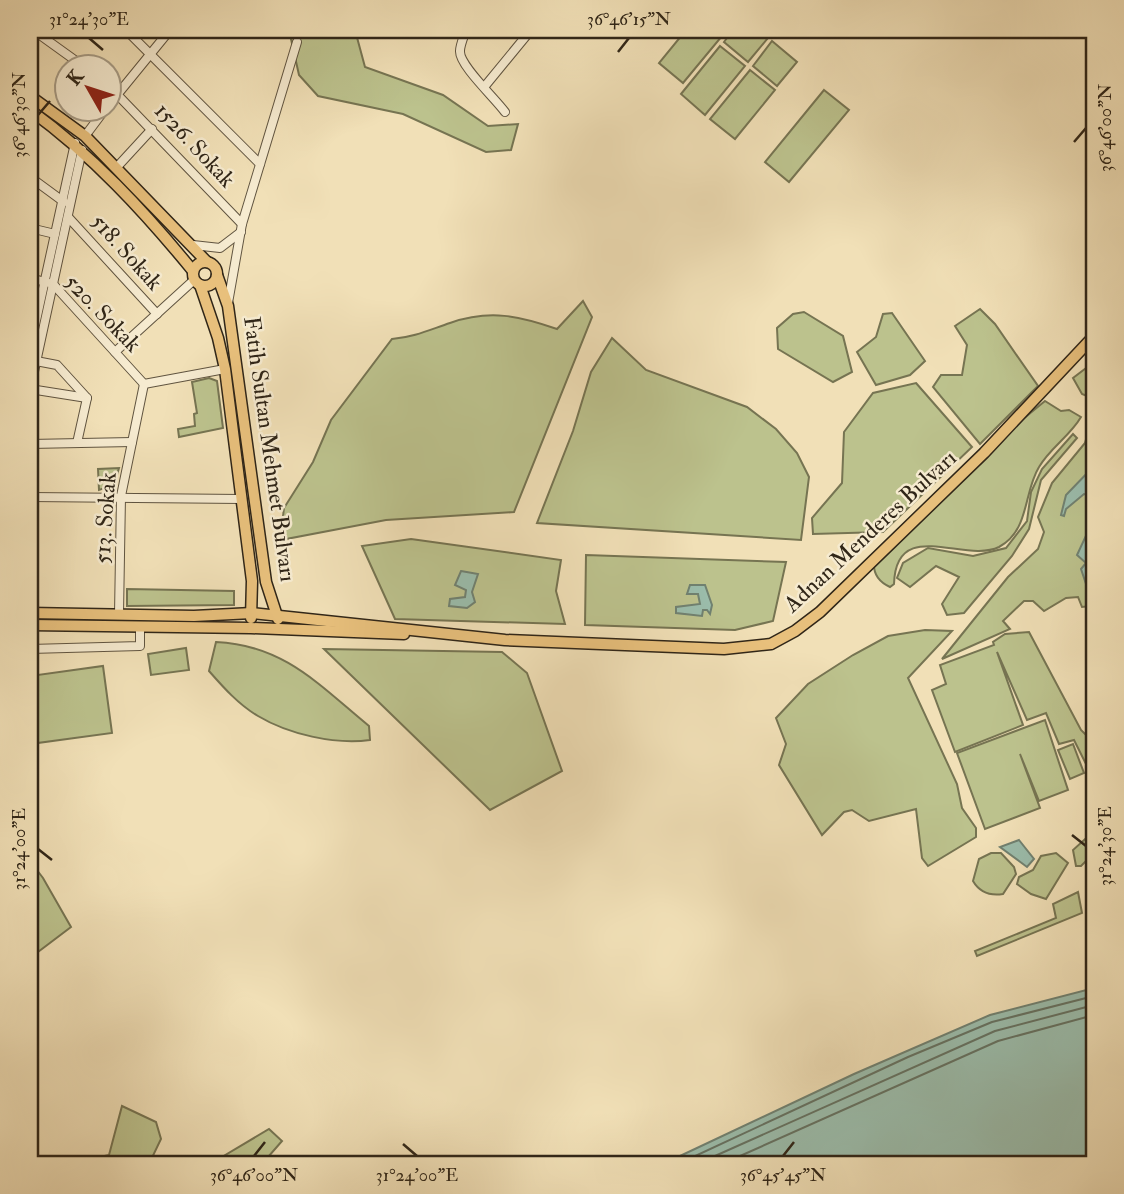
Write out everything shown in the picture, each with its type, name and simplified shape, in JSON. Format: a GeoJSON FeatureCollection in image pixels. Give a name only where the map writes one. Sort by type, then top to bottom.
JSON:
{"type":"FeatureCollection","features":[{"type":"Feature","properties":{"kind":"main road","name":"Fatih Sultan Mehmet Bulvarı"},"geometry":{"type":"LineString","coordinates":[[30,96],[85,136],[207,262],[215,267],[228,306],[266,582],[278,615],[278,629]]}},
{"type":"Feature","properties":{"kind":"main road","name":"Fatih Sultan Mehmet Bulvarı"},"geometry":{"type":"LineString","coordinates":[[30,110],[79,146],[164,235],[196,279],[218,338],[225,369],[252,581],[251,628]]}},
{"type":"Feature","properties":{"kind":"main road"},"geometry":{"type":"LineString","coordinates":[[207,262],[197,265],[196,279],[211,285],[217,275]]}},
{"type":"Feature","properties":{"kind":"main road","name":"Adnan Menderes Bulvarı"},"geometry":{"type":"LineString","coordinates":[[251,628],[445,634],[724,649],[760,646],[784,639],[820,612],[984,453],[1094,336]]}},
{"type":"Feature","properties":{"kind":"main road","name":"Adnan Menderes Bulvarı"},"geometry":{"type":"LineString","coordinates":[[1074,358],[1094,346]]}},
{"type":"Feature","properties":{"kind":"main road"},"geometry":{"type":"LineString","coordinates":[[30,613],[252,613]]}},
{"type":"Feature","properties":{"kind":"main road","name":"Adnan Menderes Bulvarı"},"geometry":{"type":"LineString","coordinates":[[252,613],[445,634]]}},
{"type":"Feature","properties":{"kind":"main road"},"geometry":{"type":"LineString","coordinates":[[30,625],[251,628]]}},
{"type":"Feature","properties":{"kind":"street"},"geometry":{"type":"LineString","coordinates":[[33,30],[64,52]]}},
{"type":"Feature","properties":{"kind":"street"},"geometry":{"type":"LineString","coordinates":[[126,30],[260,164]]}},
{"type":"Feature","properties":{"kind":"street"},"geometry":{"type":"LineString","coordinates":[[122,88],[170,30]]}},
{"type":"Feature","properties":{"kind":"street"},"geometry":{"type":"LineString","coordinates":[[466,30],[460,51],[463,66],[485,86],[505,112]]}},
{"type":"Feature","properties":{"kind":"street"},"geometry":{"type":"LineString","coordinates":[[485,86],[531,30]]}},
{"type":"Feature","properties":{"kind":"street"},"geometry":{"type":"LineString","coordinates":[[228,306],[242,228],[297,42]]}},
{"type":"Feature","properties":{"kind":"street","name":"1526. Sokak"},"geometry":{"type":"LineString","coordinates":[[122,95],[242,228]]}},
{"type":"Feature","properties":{"kind":"street"},"geometry":{"type":"LineString","coordinates":[[85,136],[96,122]]}},
{"type":"Feature","properties":{"kind":"street"},"geometry":{"type":"LineString","coordinates":[[117,167],[152,129]]}},
{"type":"Feature","properties":{"kind":"street"},"geometry":{"type":"LineString","coordinates":[[79,146],[62,200],[55,234],[30,385],[87,398]]}},
{"type":"Feature","properties":{"kind":"street"},"geometry":{"type":"LineString","coordinates":[[30,348],[68,216],[79,146]]}},
{"type":"Feature","properties":{"kind":"street"},"geometry":{"type":"LineString","coordinates":[[30,177],[70,205]]}},
{"type":"Feature","properties":{"kind":"street","name":"518. Sokak"},"geometry":{"type":"LineString","coordinates":[[68,216],[157,314]]}},
{"type":"Feature","properties":{"kind":"street"},"geometry":{"type":"LineString","coordinates":[[30,228],[55,234]]}},
{"type":"Feature","properties":{"kind":"street"},"geometry":{"type":"LineString","coordinates":[[193,245],[220,248],[242,228]]}},
{"type":"Feature","properties":{"kind":"street","name":"520. Sokak"},"geometry":{"type":"LineString","coordinates":[[30,278],[48,283],[144,384]]}},
{"type":"Feature","properties":{"kind":"street"},"geometry":{"type":"LineString","coordinates":[[115,352],[196,279]]}},
{"type":"Feature","properties":{"kind":"street"},"geometry":{"type":"LineString","coordinates":[[36,361],[57,365],[87,398]]}},
{"type":"Feature","properties":{"kind":"street"},"geometry":{"type":"LineString","coordinates":[[144,384],[225,369]]}},
{"type":"Feature","properties":{"kind":"street","name":"513. Sokak"},"geometry":{"type":"LineString","coordinates":[[120,614],[121,496],[144,384]]}},
{"type":"Feature","properties":{"kind":"street"},"geometry":{"type":"LineString","coordinates":[[77,443],[87,398]]}},
{"type":"Feature","properties":{"kind":"street"},"geometry":{"type":"LineString","coordinates":[[30,444],[132,442]]}},
{"type":"Feature","properties":{"kind":"street"},"geometry":{"type":"LineString","coordinates":[[30,497],[242,499]]}},
{"type":"Feature","properties":{"kind":"street"},"geometry":{"type":"LineString","coordinates":[[30,649],[140,646],[140,627]]}},
{"type":"Feature","properties":{"kind":"green space"},"geometry":{"type":"Polygon","coordinates":[[[289,30],[355,30],[365,67],[443,95],[488,126],[518,124],[511,150],[486,152],[403,114],[318,96],[299,75],[289,30]]]}},
{"type":"Feature","properties":{"kind":"green space"},"geometry":{"type":"Polygon","coordinates":[[[686,30],[727,30],[683,83],[659,63],[686,30]]]}},
{"type":"Feature","properties":{"kind":"green space"},"geometry":{"type":"Polygon","coordinates":[[[733,30],[758,30],[768,38],[748,62],[724,42],[733,30]]]}},
{"type":"Feature","properties":{"kind":"green space"},"geometry":{"type":"Polygon","coordinates":[[[772,41],[797,62],[777,86],[753,66],[772,41]]]}},
{"type":"Feature","properties":{"kind":"green space"},"geometry":{"type":"Polygon","coordinates":[[[720,46],[745,66],[705,115],[681,94],[720,46]]]}},
{"type":"Feature","properties":{"kind":"green space"},"geometry":{"type":"Polygon","coordinates":[[[750,70],[775,90],[735,139],[710,119],[750,70]]]}},
{"type":"Feature","properties":{"kind":"green space"},"geometry":{"type":"Polygon","coordinates":[[[824,90],[849,110],[789,182],[765,162],[824,90]]]}},
{"type":"Feature","properties":{"kind":"green space"},"geometry":{"type":"Polygon","coordinates":[[[583,301],[592,317],[514,512],[386,520],[286,539],[282,525],[284,508],[313,462],[331,420],[392,339],[465,319],[491,315],[517,318],[557,329],[583,301]]]}},
{"type":"Feature","properties":{"kind":"green space"},"geometry":{"type":"Polygon","coordinates":[[[980,309],[995,324],[1038,386],[980,444],[933,387],[941,375],[962,375],[967,345],[955,326],[980,309]]]}},
{"type":"Feature","properties":{"kind":"green space"},"geometry":{"type":"Polygon","coordinates":[[[804,312],[843,336],[852,372],[833,382],[778,349],[777,328],[793,314],[804,312]]]}},
{"type":"Feature","properties":{"kind":"green space"},"geometry":{"type":"Polygon","coordinates":[[[892,313],[925,361],[910,375],[876,385],[857,352],[876,337],[883,314],[892,313]]]}},
{"type":"Feature","properties":{"kind":"green space"},"geometry":{"type":"Polygon","coordinates":[[[612,338],[646,370],[747,407],[776,429],[797,453],[809,477],[801,540],[537,523],[573,431],[591,372],[612,338]]]}},
{"type":"Feature","properties":{"kind":"green space"},"geometry":{"type":"Polygon","coordinates":[[[1094,362],[1094,399],[1082,394],[1073,378],[1094,362]]]}},
{"type":"Feature","properties":{"kind":"green space"},"geometry":{"type":"Polygon","coordinates":[[[209,378],[217,381],[223,428],[179,437],[178,429],[195,426],[194,414],[197,413],[192,382],[209,378]]]}},
{"type":"Feature","properties":{"kind":"green space"},"geometry":{"type":"Polygon","coordinates":[[[916,383],[972,447],[883,532],[813,534],[812,518],[842,483],[844,432],[873,393],[916,383]]]}},
{"type":"Feature","properties":{"kind":"green space"},"geometry":{"type":"Polygon","coordinates":[[[1045,401],[1061,411],[1069,410],[1081,417],[1039,467],[1021,521],[1009,540],[999,547],[985,551],[919,547],[906,552],[898,564],[894,584],[890,587],[883,583],[876,574],[874,562],[1017,424],[1045,401]]]}},
{"type":"Feature","properties":{"kind":"green space"},"geometry":{"type":"Polygon","coordinates":[[[1091,421],[1094,422],[1094,609],[1091,606],[1082,607],[1078,597],[1066,598],[1044,611],[1033,601],[1024,601],[1003,621],[1010,629],[942,659],[1008,577],[1038,549],[1044,532],[1038,517],[1052,483],[1085,443],[1091,421]]]}},
{"type":"Feature","properties":{"kind":"green space"},"geometry":{"type":"Polygon","coordinates":[[[1073,434],[1077,438],[1041,480],[1029,529],[1012,556],[964,613],[947,615],[942,604],[959,577],[936,566],[910,587],[897,578],[903,563],[928,548],[973,556],[1006,548],[1027,521],[1031,492],[1042,469],[1073,434]]]}},
{"type":"Feature","properties":{"kind":"green space"},"geometry":{"type":"Polygon","coordinates":[[[119,468],[114,485],[99,490],[98,469],[119,468]]]}},
{"type":"Feature","properties":{"kind":"green space"},"geometry":{"type":"Polygon","coordinates":[[[411,539],[561,560],[556,591],[565,624],[395,619],[362,546],[411,539]]]}},
{"type":"Feature","properties":{"kind":"green space"},"geometry":{"type":"Polygon","coordinates":[[[586,555],[786,562],[773,621],[735,630],[585,625],[586,555]]]}},
{"type":"Feature","properties":{"kind":"green space"},"geometry":{"type":"Polygon","coordinates":[[[127,589],[234,591],[234,605],[127,606],[127,589]]]}},
{"type":"Feature","properties":{"kind":"green space"},"geometry":{"type":"Polygon","coordinates":[[[925,630],[952,631],[908,678],[957,784],[962,808],[976,828],[976,837],[928,866],[922,858],[916,809],[869,821],[852,810],[844,812],[822,835],[779,765],[786,744],[776,718],[808,684],[853,655],[888,636],[925,630]]]}},
{"type":"Feature","properties":{"kind":"green space"},"geometry":{"type":"Polygon","coordinates":[[[1029,632],[1081,730],[1094,743],[1094,765],[1088,768],[1074,740],[1059,744],[1046,713],[1027,720],[997,652],[1023,725],[955,752],[932,690],[946,684],[940,665],[994,645],[993,642],[1005,634],[1029,632]]]}},
{"type":"Feature","properties":{"kind":"green space"},"geometry":{"type":"Polygon","coordinates":[[[216,642],[262,651],[299,670],[369,726],[370,740],[342,741],[312,737],[283,728],[251,712],[209,671],[216,642]]]}},
{"type":"Feature","properties":{"kind":"green space"},"geometry":{"type":"Polygon","coordinates":[[[186,648],[189,670],[151,675],[148,654],[186,648]]]}},
{"type":"Feature","properties":{"kind":"green space"},"geometry":{"type":"Polygon","coordinates":[[[324,649],[502,652],[527,673],[562,771],[490,810],[324,649]]]}},
{"type":"Feature","properties":{"kind":"green space"},"geometry":{"type":"Polygon","coordinates":[[[103,666],[112,733],[30,744],[30,676],[103,666]]]}},
{"type":"Feature","properties":{"kind":"green space"},"geometry":{"type":"Polygon","coordinates":[[[1045,720],[1068,790],[1039,801],[1020,754],[1040,808],[985,829],[957,753],[1045,720]]]}},
{"type":"Feature","properties":{"kind":"green space"},"geometry":{"type":"Polygon","coordinates":[[[1073,744],[1084,773],[1070,779],[1058,750],[1073,744]]]}},
{"type":"Feature","properties":{"kind":"green space"},"geometry":{"type":"Polygon","coordinates":[[[1094,831],[1094,853],[1081,866],[1076,866],[1073,850],[1094,831]]]}},
{"type":"Feature","properties":{"kind":"green space"},"geometry":{"type":"Polygon","coordinates":[[[991,853],[1001,853],[1014,867],[1016,874],[1003,894],[986,893],[973,881],[979,859],[991,853]]]}},
{"type":"Feature","properties":{"kind":"green space"},"geometry":{"type":"Polygon","coordinates":[[[1056,853],[1068,863],[1046,899],[1031,894],[1017,884],[1019,877],[1033,870],[1041,856],[1056,853]]]}},
{"type":"Feature","properties":{"kind":"green space"},"geometry":{"type":"Polygon","coordinates":[[[30,861],[71,927],[30,958],[30,861]]]}},
{"type":"Feature","properties":{"kind":"green space"},"geometry":{"type":"Polygon","coordinates":[[[1078,892],[1082,913],[977,956],[975,951],[1056,918],[1053,904],[1078,892]]]}},
{"type":"Feature","properties":{"kind":"green space"},"geometry":{"type":"Polygon","coordinates":[[[122,1106],[156,1122],[161,1139],[149,1164],[67,1164],[109,1155],[122,1106]]]}},
{"type":"Feature","properties":{"kind":"green space"},"geometry":{"type":"Polygon","coordinates":[[[269,1129],[282,1141],[262,1164],[216,1164],[222,1157],[269,1129]]]}},
{"type":"Feature","properties":{"kind":"water"},"geometry":{"type":"Polygon","coordinates":[[[1093,467],[1091,480],[1094,482],[1094,496],[1084,494],[1066,509],[1064,516],[1061,515],[1066,495],[1093,467]]]}},
{"type":"Feature","properties":{"kind":"water"},"geometry":{"type":"Polygon","coordinates":[[[1094,526],[1094,580],[1087,587],[1081,569],[1086,563],[1077,555],[1090,527],[1094,526]]]}},
{"type":"Feature","properties":{"kind":"water"},"geometry":{"type":"Polygon","coordinates":[[[461,571],[478,574],[472,592],[475,602],[467,608],[449,606],[450,599],[465,597],[466,590],[455,585],[461,571]]]}},
{"type":"Feature","properties":{"kind":"water"},"geometry":{"type":"Polygon","coordinates":[[[690,585],[705,585],[712,605],[710,614],[707,610],[703,610],[702,616],[676,613],[676,607],[700,604],[698,594],[687,594],[690,585]]]}},
{"type":"Feature","properties":{"kind":"water"},"geometry":{"type":"Polygon","coordinates":[[[1019,840],[1034,859],[1027,867],[1000,847],[1019,840]]]}},
{"type":"Feature","properties":{"kind":"water"},"geometry":{"type":"Polygon","coordinates":[[[1094,988],[1094,1164],[663,1164],[854,1074],[990,1015],[1094,988]]]}}]}
